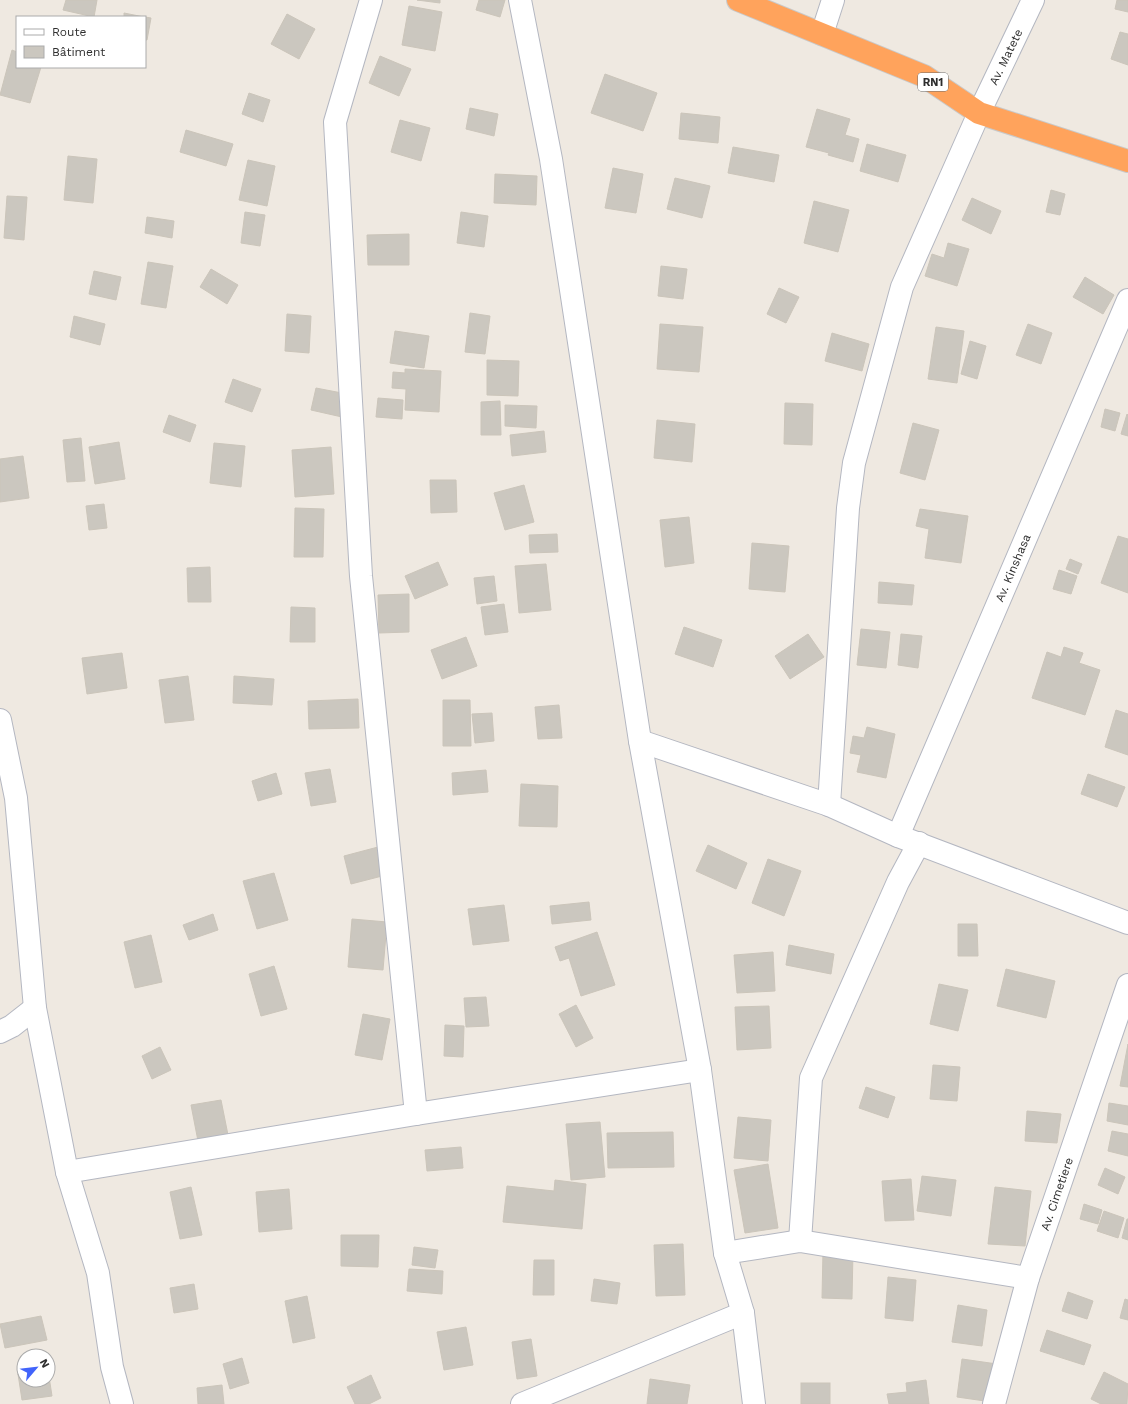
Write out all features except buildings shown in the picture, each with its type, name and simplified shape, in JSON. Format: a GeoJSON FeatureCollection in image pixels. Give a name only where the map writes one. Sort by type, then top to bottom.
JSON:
{"type":"FeatureCollection","features":[{"type":"Feature","properties":{"kind":"highway","name":"RN1"},"geometry":{"type":"LineString","coordinates":[[738,0],[924,76],[979,113],[1128,161]]}},
{"type":"Feature","properties":{"kind":"street"},"geometry":{"type":"LineString","coordinates":[[371,0],[335,122],[361,576],[416,1114]]}},
{"type":"Feature","properties":{"kind":"street"},"geometry":{"type":"LineString","coordinates":[[520,0],[551,159],[640,741],[700,1070],[725,1254],[743,1314],[754,1404]]}},
{"type":"Feature","properties":{"kind":"street"},"geometry":{"type":"LineString","coordinates":[[822,34],[833,0]]}},
{"type":"Feature","properties":{"kind":"street","name":"Av. Matete"},"geometry":{"type":"LineString","coordinates":[[829,805],[848,508],[854,463],[902,287],[979,113],[1033,0]]}},
{"type":"Feature","properties":{"kind":"street","name":"Av. Kinshasa"},"geometry":{"type":"LineString","coordinates":[[898,836],[1128,300]]}},
{"type":"Feature","properties":{"kind":"street"},"geometry":{"type":"LineString","coordinates":[[0,720],[16,798],[35,1008],[67,1172],[98,1273],[112,1367],[122,1404]]}},
{"type":"Feature","properties":{"kind":"street"},"geometry":{"type":"LineString","coordinates":[[640,741],[829,805],[898,836],[1128,923]]}},
{"type":"Feature","properties":{"kind":"street"},"geometry":{"type":"LineString","coordinates":[[800,1240],[811,1078],[898,882],[919,843]]}},
{"type":"Feature","properties":{"kind":"street","name":"Av. Cimetiere"},"geometry":{"type":"LineString","coordinates":[[994,1404],[1028,1278],[1128,985]]}},
{"type":"Feature","properties":{"kind":"street"},"geometry":{"type":"LineString","coordinates":[[0,1032],[12,1026],[35,1008]]}},
{"type":"Feature","properties":{"kind":"street"},"geometry":{"type":"LineString","coordinates":[[67,1172],[416,1114],[700,1070]]}},
{"type":"Feature","properties":{"kind":"street"},"geometry":{"type":"LineString","coordinates":[[725,1254],[800,1240],[1028,1278]]}},
{"type":"Feature","properties":{"kind":"street"},"geometry":{"type":"LineString","coordinates":[[522,1404],[743,1314]]}}]}
